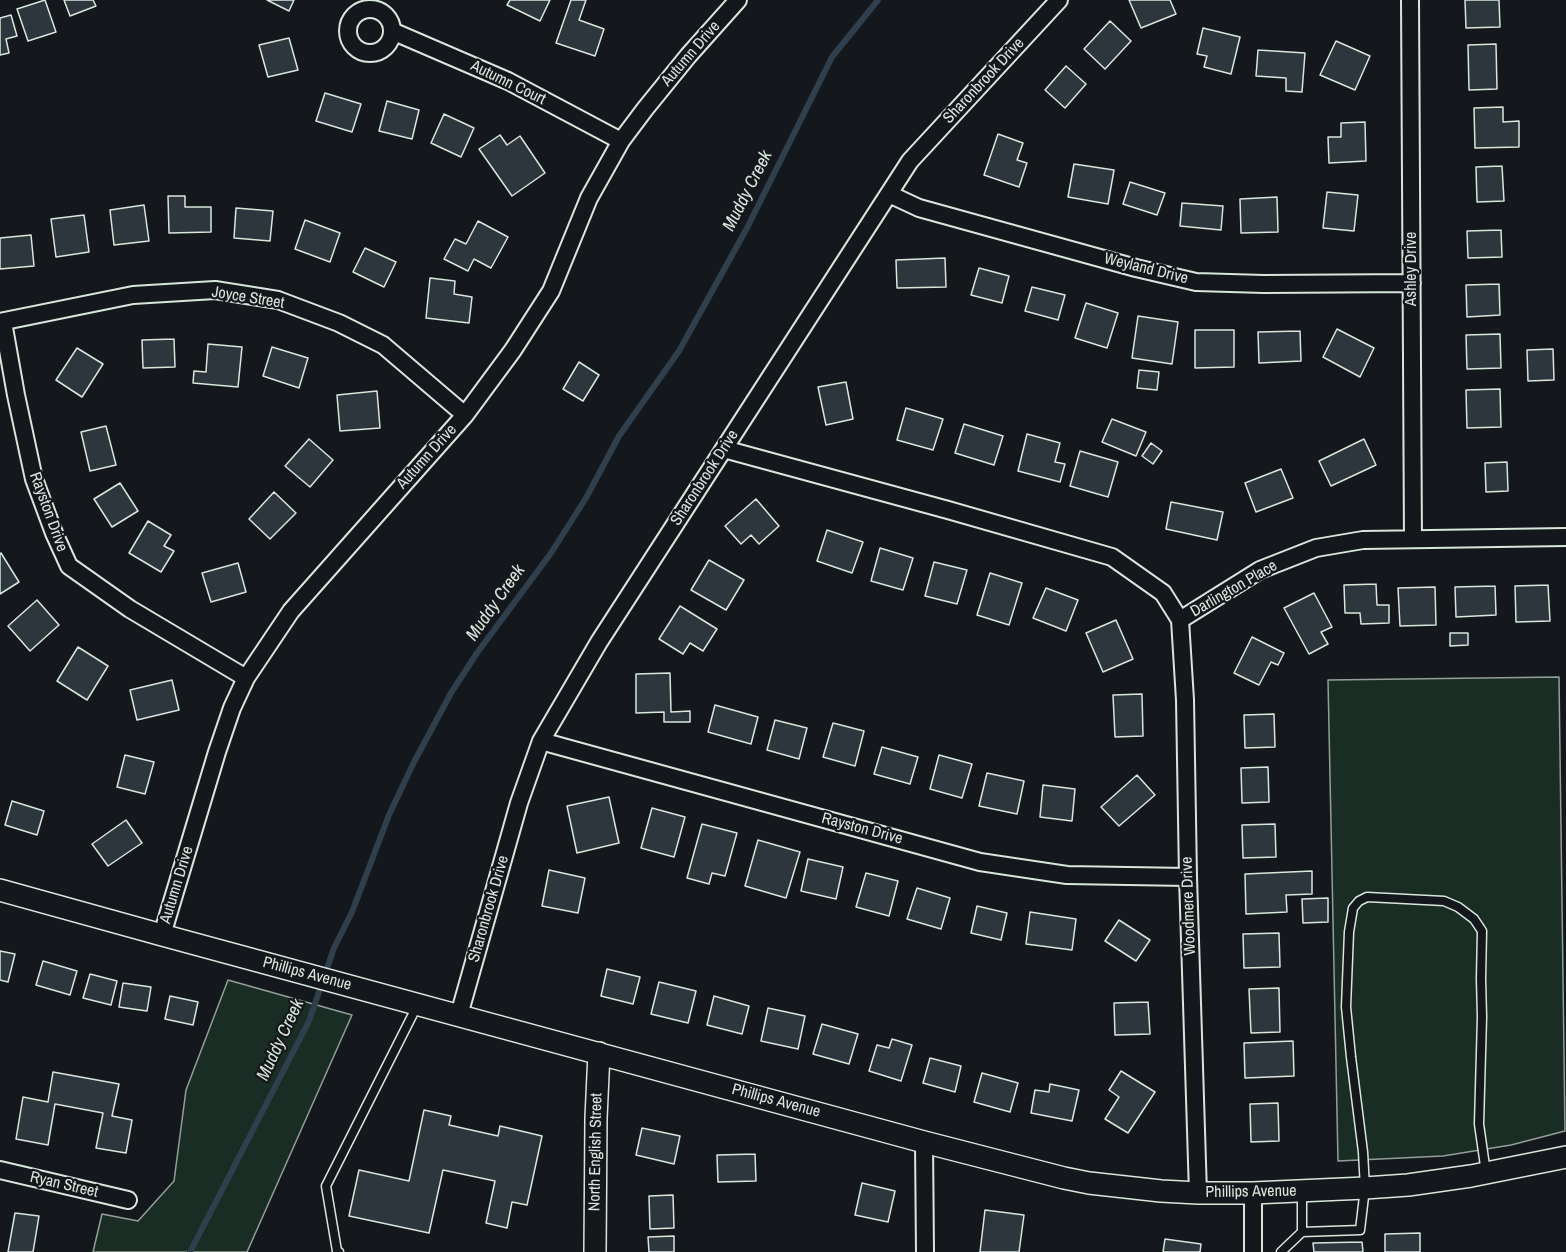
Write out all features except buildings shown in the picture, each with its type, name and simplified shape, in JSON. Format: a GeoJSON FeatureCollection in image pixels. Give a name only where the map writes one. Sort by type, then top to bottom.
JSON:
{"type":"FeatureCollection","features":[{"type":"Feature","properties":{"kind":"street","name":"Autumn Drive"},"geometry":{"type":"LineString","coordinates":[[162,936],[217,752],[232,708],[246,678],[291,611],[465,415],[513,350],[551,291],[589,198],[621,141],[688,56],[738,0]]}},
{"type":"Feature","properties":{"kind":"street","name":"Sharonbrook Drive"},"geometry":{"type":"LineString","coordinates":[[459,1015],[519,803],[542,741],[599,642],[910,161],[1059,0]]}},
{"type":"Feature","properties":{"kind":"street","name":"Ashley Drive"},"geometry":{"type":"LineString","coordinates":[[1410,0],[1413,539]]}},
{"type":"Feature","properties":{"kind":"street","name":"Autumn Court"},"geometry":{"type":"LineString","coordinates":[[393,32],[508,81],[621,141]]}},
{"type":"Feature","properties":{"kind":"street","name":"Weyland Drive"},"geometry":{"type":"LineString","coordinates":[[889,194],[919,208],[1196,282],[1412,284]]}},
{"type":"Feature","properties":{"kind":"street","name":"Joyce Street"},"geometry":{"type":"LineString","coordinates":[[2,322],[133,295],[215,290],[278,300],[339,323],[383,345],[465,415]]}},
{"type":"Feature","properties":{"kind":"street","name":"Rayston Drive"},"geometry":{"type":"LineString","coordinates":[[2,322],[34,479],[69,567],[130,609],[246,678]]}},
{"type":"Feature","properties":{"kind":"street","name":"Darlington Place"},"geometry":{"type":"LineString","coordinates":[[724,449],[1112,557],[1163,593],[1180,620],[1260,570],[1316,548],[1363,540],[1566,537]]}},
{"type":"Feature","properties":{"kind":"street","name":"Woodmere Drive"},"geometry":{"type":"LineString","coordinates":[[1180,620],[1185,700],[1198,1192]]}},
{"type":"Feature","properties":{"kind":"street","name":"Rayston Drive"},"geometry":{"type":"LineString","coordinates":[[542,741],[980,862],[1067,875],[1188,878]]}},
{"type":"Feature","properties":{"kind":"street","name":"Phillips Avenue"},"geometry":{"type":"LineString","coordinates":[[0,890],[924,1142],[1089,1183],[1143,1189],[1253,1193],[1365,1188],[1426,1183],[1566,1157]]}},
{"type":"Feature","properties":{"kind":"street","name":"North English Street"},"geometry":{"type":"LineString","coordinates":[[595,1252],[599,1053]]}},
{"type":"Feature","properties":{"kind":"street"},"geometry":{"type":"LineString","coordinates":[[924,1142],[925,1252]]}},
{"type":"Feature","properties":{"kind":"street","name":"Ryan Street"},"geometry":{"type":"LineString","coordinates":[[0,1170],[128,1200]]}},
{"type":"Feature","properties":{"kind":"street"},"geometry":{"type":"LineString","coordinates":[[1253,1193],[1253,1252]]}},
{"type":"Feature","properties":{"kind":"lane"},"geometry":{"type":"LineString","coordinates":[[1281,1252],[1302,1232],[1360,1230],[1365,1188],[1363,1152],[1346,1008],[1349,932],[1353,908],[1367,897],[1444,901],[1458,907],[1474,919],[1482,931],[1479,1124],[1486,1173]]}},
{"type":"Feature","properties":{"kind":"lane"},"geometry":{"type":"LineString","coordinates":[[339,1252],[326,1186],[418,1004]]}},
{"type":"Feature","properties":{"kind":"lane"},"geometry":{"type":"LineString","coordinates":[[1302,1191],[1302,1232]]}},
{"type":"Feature","properties":{"kind":"green space"},"geometry":{"type":"Polygon","coordinates":[[[1559,677],[1565,1131],[1511,1145],[1443,1156],[1338,1161],[1328,680],[1559,677]]]}},
{"type":"Feature","properties":{"kind":"green space"},"geometry":{"type":"Polygon","coordinates":[[[228,980],[352,1015],[247,1252],[93,1252],[102,1214],[138,1221],[174,1181],[186,1090],[228,980]]]}},
{"type":"Feature","properties":{"kind":"waterway","name":"Muddy Creek"},"geometry":{"type":"LineString","coordinates":[[190,1252],[309,1021],[334,948],[352,912],[389,815],[451,693],[477,653],[551,553],[586,498],[619,436],[679,351],[747,228],[832,57],[878,0]]}}]}
